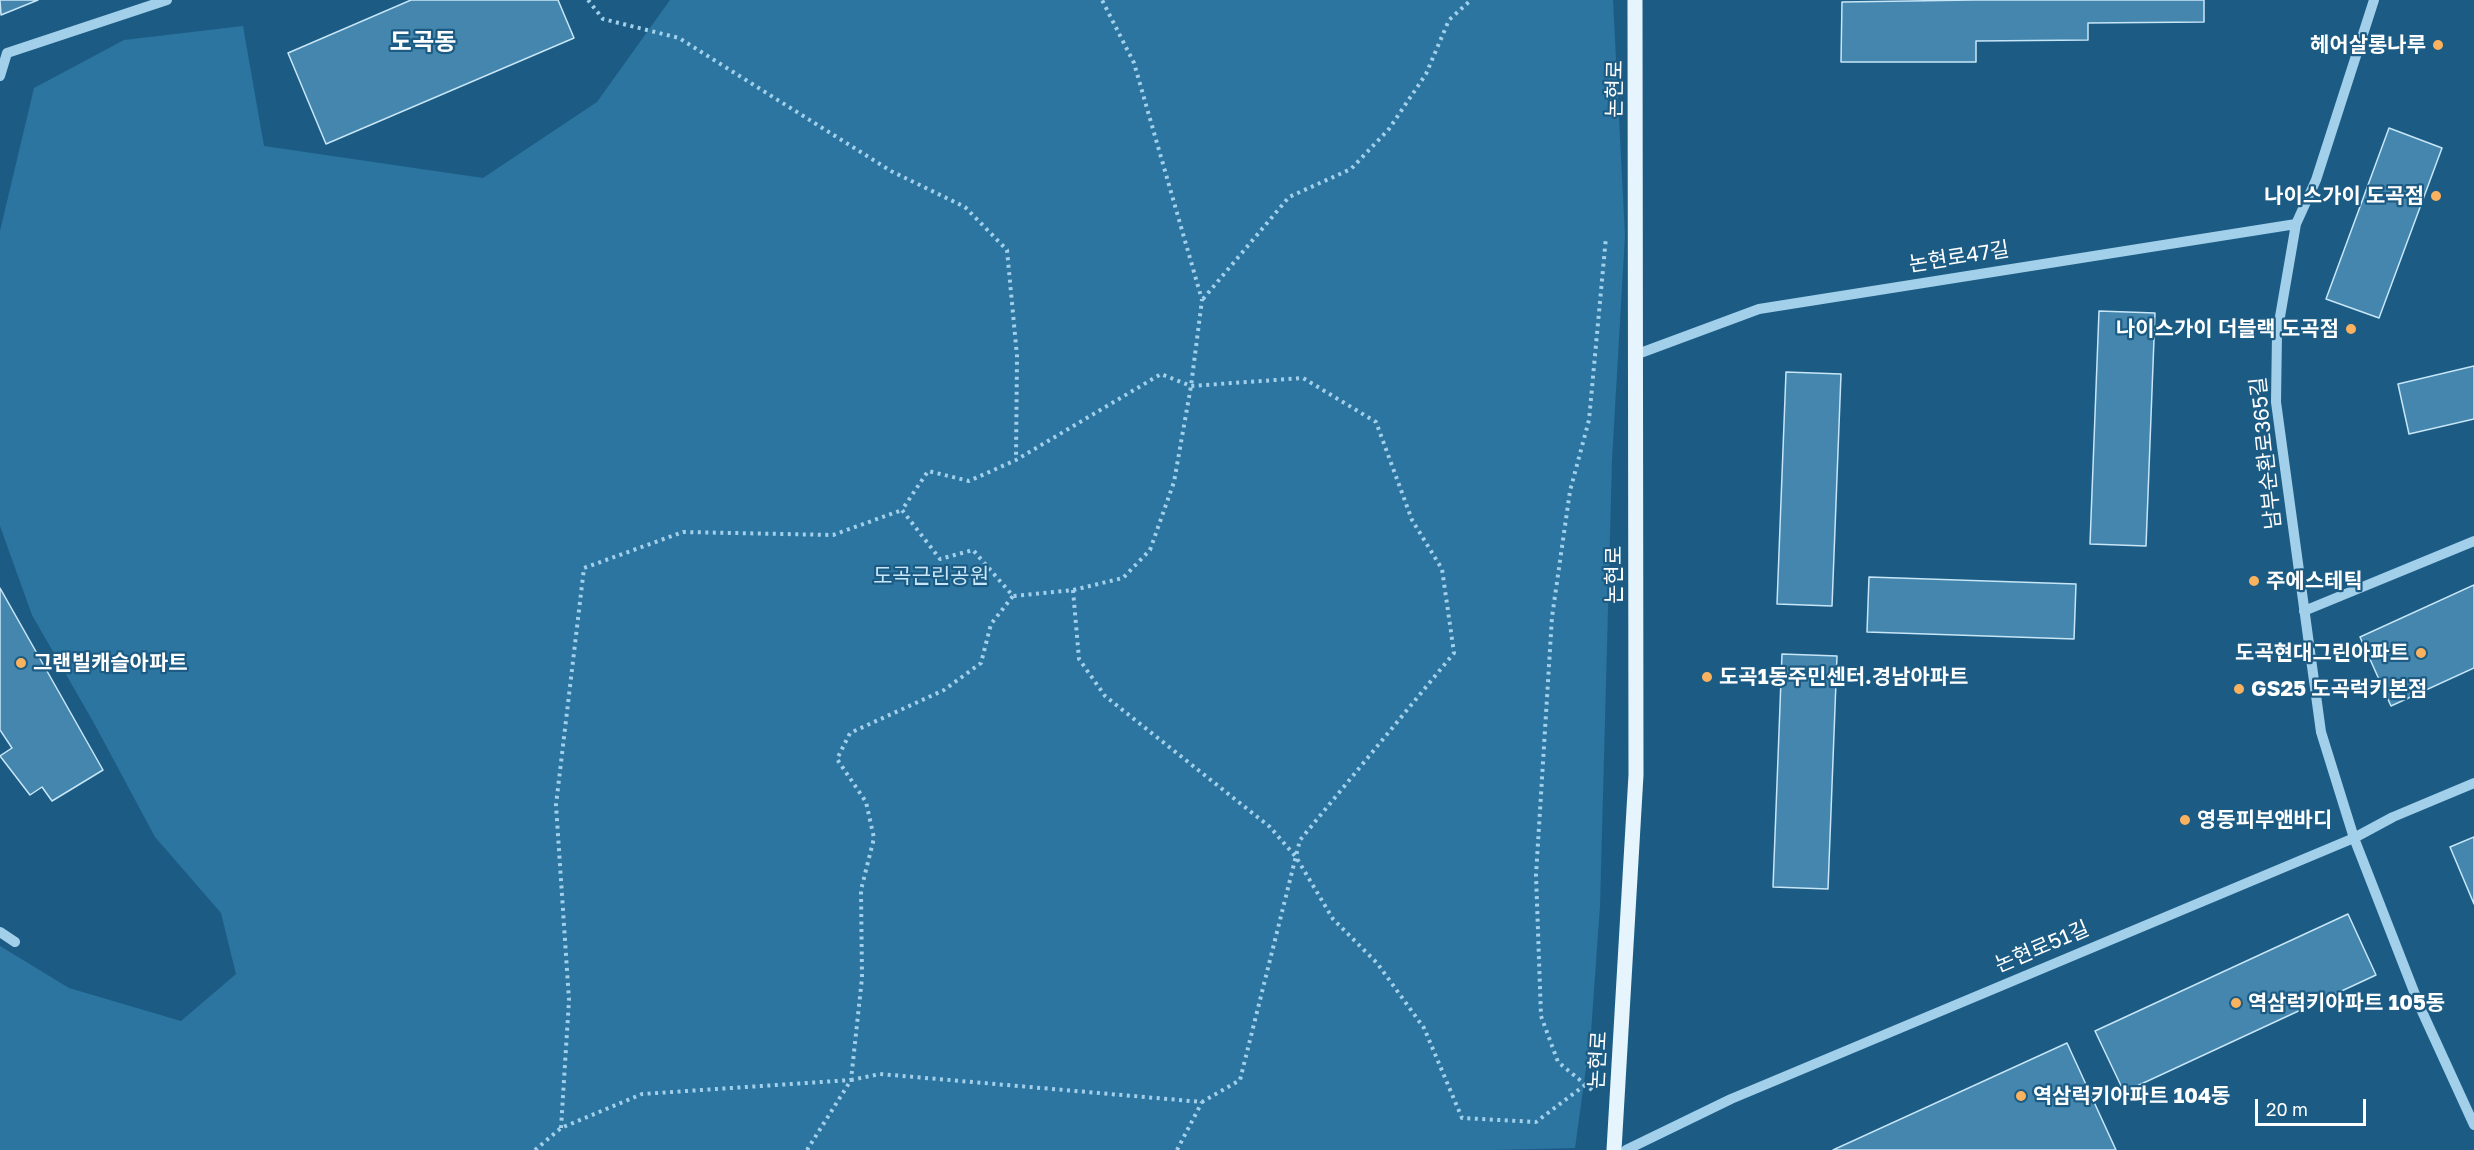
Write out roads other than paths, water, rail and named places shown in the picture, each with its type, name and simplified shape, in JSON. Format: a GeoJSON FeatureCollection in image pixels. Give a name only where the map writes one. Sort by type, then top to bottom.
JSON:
{"type":"FeatureCollection","features":[{"type":"Feature","properties":{"kind":"main road","name":"논현로"},"geometry":{"type":"LineString","coordinates":[[1614,1150],[1636,775],[1635,0]]}},
{"type":"Feature","properties":{"kind":"street"},"geometry":{"type":"LineString","coordinates":[[0,76],[3,51],[167,0]]}},
{"type":"Feature","properties":{"kind":"street","name":"남부순환로365길"},"geometry":{"type":"LineString","coordinates":[[2374,0],[2316,180],[2296,224],[2277,334],[2276,402],[2321,732],[2354,838],[2420,1007],[2474,1125]]}},
{"type":"Feature","properties":{"kind":"street","name":"논현로47길"},"geometry":{"type":"LineString","coordinates":[[1635,355],[1759,309],[2296,224]]}},
{"type":"Feature","properties":{"kind":"street"},"geometry":{"type":"LineString","coordinates":[[2304,611],[2474,541]]}},
{"type":"Feature","properties":{"kind":"street","name":"논현로51길"},"geometry":{"type":"LineString","coordinates":[[1626,1150],[1731,1098],[2354,838],[2393,817],[2474,783]]}},
{"type":"Feature","properties":{"kind":"street"},"geometry":{"type":"LineString","coordinates":[[0,932],[15,942]]}},
{"type":"Feature","properties":{"kind":"place","name":"헤어살롱나루"},"geometry":{"type":"Point","coordinates":[2438,45]}},
{"type":"Feature","properties":{"kind":"place","name":"나이스가이 도곡점"},"geometry":{"type":"Point","coordinates":[2436,196]}},
{"type":"Feature","properties":{"kind":"place","name":"나이스가이 더블랙 도곡점"},"geometry":{"type":"Point","coordinates":[2351,329]}},
{"type":"Feature","properties":{"kind":"place","name":"주에스테틱"},"geometry":{"type":"Point","coordinates":[2254,581]}},
{"type":"Feature","properties":{"kind":"place","name":"도곡현대그린아파트"},"geometry":{"type":"Point","coordinates":[2421,653]}},
{"type":"Feature","properties":{"kind":"place","name":"그랜빌캐슬아파트"},"geometry":{"type":"Point","coordinates":[21,663]}},
{"type":"Feature","properties":{"kind":"place","name":"도곡1동주민센터.경남아파트"},"geometry":{"type":"Point","coordinates":[1707,677]}},
{"type":"Feature","properties":{"kind":"place","name":"GS25 도곡럭키본점"},"geometry":{"type":"Point","coordinates":[2239,689]}},
{"type":"Feature","properties":{"kind":"place","name":"영동피부앤바디"},"geometry":{"type":"Point","coordinates":[2185,820]}},
{"type":"Feature","properties":{"kind":"place","name":"역삼럭키아파트 105동"},"geometry":{"type":"Point","coordinates":[2236,1003]}},
{"type":"Feature","properties":{"kind":"place","name":"역삼럭키아파트 104동"},"geometry":{"type":"Point","coordinates":[2021,1096]}},
{"type":"Feature","properties":{"kind":"district","name":"도곡동"},"geometry":{"type":"Point","coordinates":[423,42]}},
{"type":"Feature","properties":{"kind":"park label","name":"도곡근린공원"},"geometry":{"type":"Point","coordinates":[931,576]}}]}
